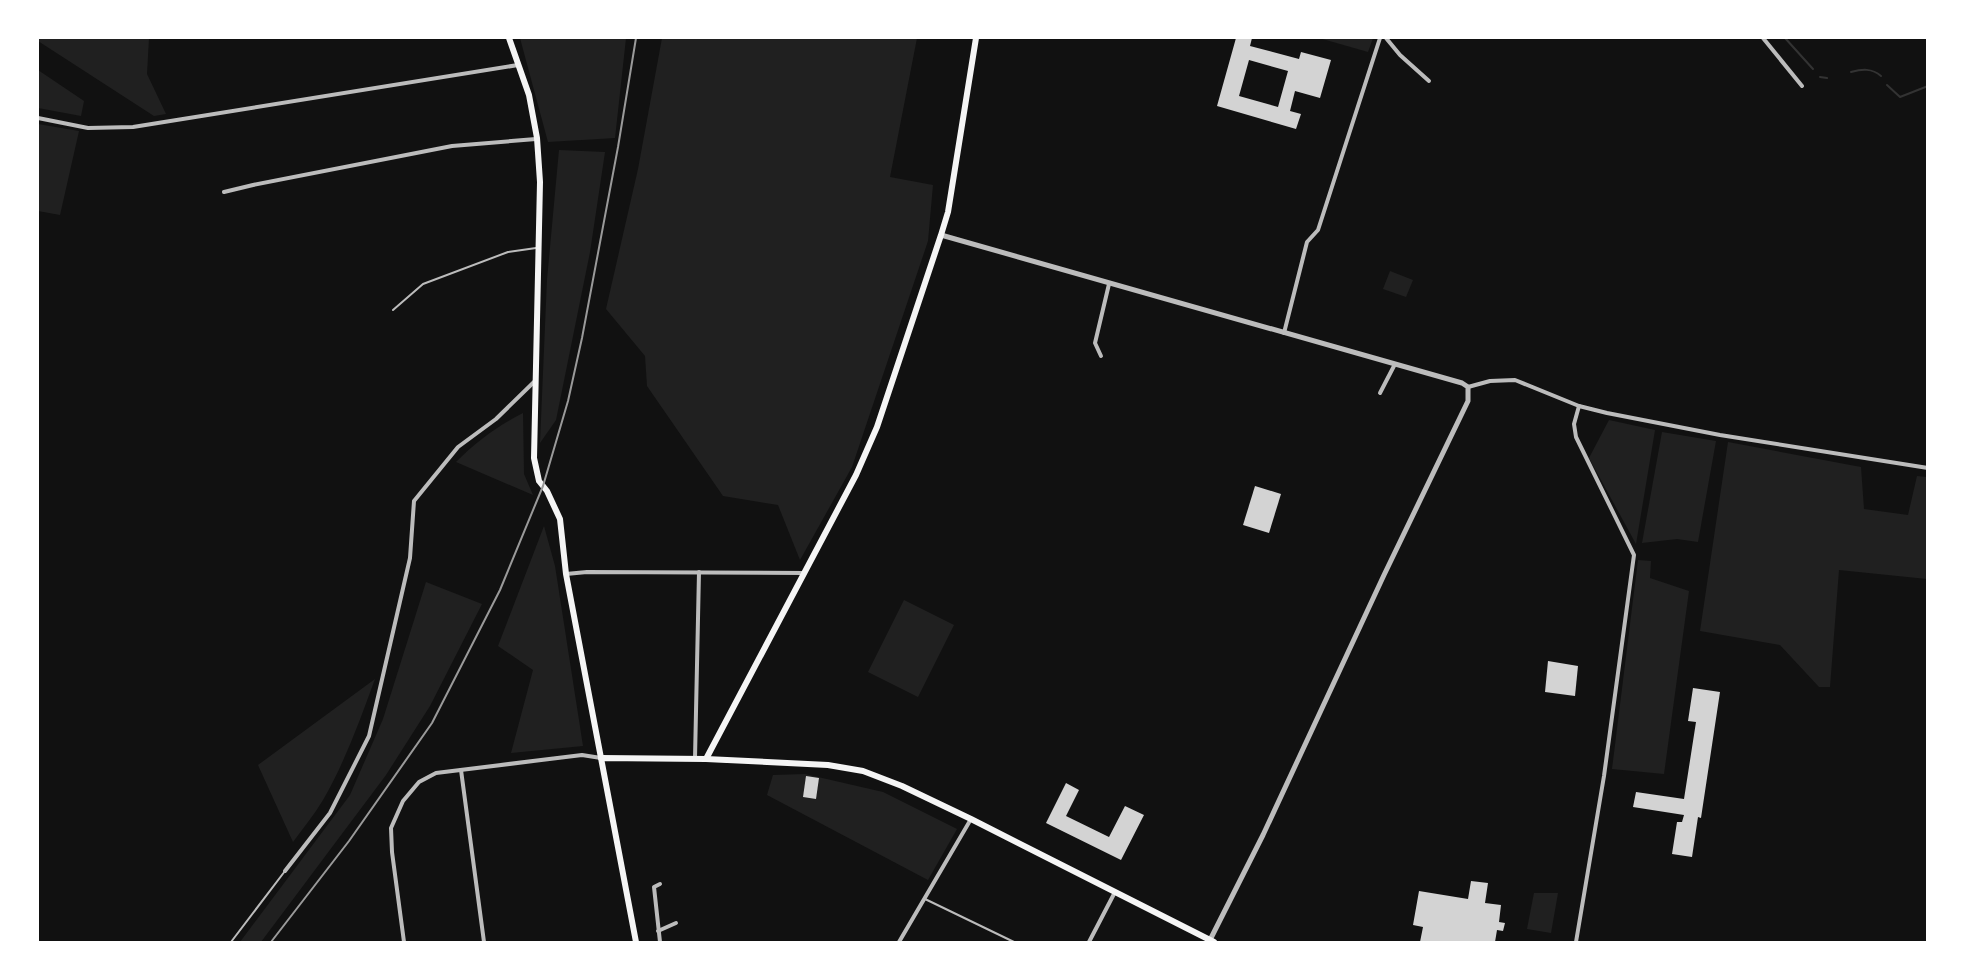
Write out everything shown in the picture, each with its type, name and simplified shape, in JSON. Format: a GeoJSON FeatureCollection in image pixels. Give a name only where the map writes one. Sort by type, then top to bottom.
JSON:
{"type":"FeatureCollection","features":[{"type":"Feature","properties":{"kind":"main road"},"geometry":{"type":"LineString","coordinates":[[509,38],[529,95],[537,138],[540,182],[534,458],[539,481],[547,491],[560,519],[566,574],[636,942]]}},
{"type":"Feature","properties":{"kind":"main road"},"geometry":{"type":"LineString","coordinates":[[706,759],[856,475],[877,427],[941,235],[950,199],[976,38]]}},
{"type":"Feature","properties":{"kind":"main road"},"geometry":{"type":"LineString","coordinates":[[602,758],[695,758],[828,765],[863,771],[902,786],[971,819],[1211,942]]}},
{"type":"Feature","properties":{"kind":"street"},"geometry":{"type":"LineString","coordinates":[[1284,333],[1307,242],[1318,230],[1380,38]]}},
{"type":"Feature","properties":{"kind":"street"},"geometry":{"type":"LineString","coordinates":[[1386,38],[1400,55],[1429,81]]}},
{"type":"Feature","properties":{"kind":"street"},"geometry":{"type":"LineString","coordinates":[[1763,38],[1802,86]]}},
{"type":"Feature","properties":{"kind":"street"},"geometry":{"type":"LineString","coordinates":[[38,117],[88,128],[133,127],[518,65]]}},
{"type":"Feature","properties":{"kind":"street"},"geometry":{"type":"LineString","coordinates":[[224,192],[452,146],[537,138]]}},
{"type":"Feature","properties":{"kind":"street"},"geometry":{"type":"LineString","coordinates":[[941,235],[1462,383],[1468,387],[1490,381],[1515,380],[1579,406],[1720,435],[1928,468]]}},
{"type":"Feature","properties":{"kind":"street"},"geometry":{"type":"LineString","coordinates":[[1101,356],[1095,343],[1109,284]]}},
{"type":"Feature","properties":{"kind":"street"},"geometry":{"type":"LineString","coordinates":[[1380,393],[1395,364]]}},
{"type":"Feature","properties":{"kind":"street"},"geometry":{"type":"LineString","coordinates":[[285,871],[330,813],[369,736],[410,558],[414,501],[458,447],[495,419],[537,379]]}},
{"type":"Feature","properties":{"kind":"street"},"geometry":{"type":"LineString","coordinates":[[1211,942],[1468,401],[1468,387]]}},
{"type":"Feature","properties":{"kind":"street"},"geometry":{"type":"LineString","coordinates":[[1576,942],[1604,776],[1634,555],[1576,437],[1574,424],[1579,406]]}},
{"type":"Feature","properties":{"kind":"street"},"geometry":{"type":"LineString","coordinates":[[566,574],[587,572],[805,573]]}},
{"type":"Feature","properties":{"kind":"street"},"geometry":{"type":"LineString","coordinates":[[695,758],[699,572]]}},
{"type":"Feature","properties":{"kind":"street"},"geometry":{"type":"LineString","coordinates":[[404,942],[391,828],[403,801],[419,782],[436,773],[582,755],[602,758]]}},
{"type":"Feature","properties":{"kind":"street"},"geometry":{"type":"LineString","coordinates":[[461,770],[484,942]]}},
{"type":"Feature","properties":{"kind":"street"},"geometry":{"type":"LineString","coordinates":[[899,942],[971,819]]}},
{"type":"Feature","properties":{"kind":"street"},"geometry":{"type":"LineString","coordinates":[[660,884],[654,887],[660,942]]}},
{"type":"Feature","properties":{"kind":"street"},"geometry":{"type":"LineString","coordinates":[[1089,942],[1115,892]]}},
{"type":"Feature","properties":{"kind":"street"},"geometry":{"type":"LineString","coordinates":[[658,931],[676,923]]}},
{"type":"Feature","properties":{"kind":"lane"},"geometry":{"type":"LineString","coordinates":[[393,310],[423,284],[508,252],[539,247]]}},
{"type":"Feature","properties":{"kind":"lane"},"geometry":{"type":"LineString","coordinates":[[231,942],[285,871]]}},
{"type":"Feature","properties":{"kind":"lane"},"geometry":{"type":"LineString","coordinates":[[925,899],[1014,942]]}},
{"type":"Feature","properties":{"kind":"shaded area"},"geometry":{"type":"Polygon","coordinates":[[[38,38],[149,38],[147,74],[166,114],[154,116],[38,41],[38,38]]]}},
{"type":"Feature","properties":{"kind":"shaded area"},"geometry":{"type":"Polygon","coordinates":[[[520,38],[626,38],[615,138],[548,142],[520,38]]]}},
{"type":"Feature","properties":{"kind":"shaded area"},"geometry":{"type":"Polygon","coordinates":[[[662,38],[917,38],[890,177],[933,185],[928,241],[852,467],[800,560],[778,505],[723,496],[647,386],[645,356],[606,309],[638,169],[662,38]]]}},
{"type":"Feature","properties":{"kind":"shaded area"},"geometry":{"type":"Polygon","coordinates":[[[1319,38],[1373,38],[1368,52],[1319,38]]]}},
{"type":"Feature","properties":{"kind":"shaded area"},"geometry":{"type":"Polygon","coordinates":[[[38,70],[84,101],[81,116],[38,108],[38,70]]]}},
{"type":"Feature","properties":{"kind":"shaded area"},"geometry":{"type":"Polygon","coordinates":[[[38,124],[79,131],[60,215],[38,211],[38,124]]]}},
{"type":"Feature","properties":{"kind":"shaded area"},"geometry":{"type":"Polygon","coordinates":[[[559,150],[605,152],[590,252],[556,420],[540,443],[547,280],[559,150]]]}},
{"type":"Feature","properties":{"kind":"shaded area"},"geometry":{"type":"Polygon","coordinates":[[[1390,271],[1413,280],[1406,297],[1383,289],[1390,271]]]}},
{"type":"Feature","properties":{"kind":"shaded area"},"geometry":{"type":"Polygon","coordinates":[[[523,413],[524,474],[533,495],[456,462],[487,435],[523,413]]]}},
{"type":"Feature","properties":{"kind":"shaded area"},"geometry":{"type":"Polygon","coordinates":[[[1609,420],[1655,430],[1636,544],[1589,458],[1609,420]]]}},
{"type":"Feature","properties":{"kind":"shaded area"},"geometry":{"type":"Polygon","coordinates":[[[1662,432],[1716,441],[1698,542],[1677,539],[1642,543],[1662,432]]]}},
{"type":"Feature","properties":{"kind":"shaded area"},"geometry":{"type":"Polygon","coordinates":[[[1728,442],[1861,467],[1864,509],[1908,515],[1917,476],[1927,477],[1927,579],[1839,570],[1830,687],[1819,687],[1780,645],[1700,631],[1728,442]]]}},
{"type":"Feature","properties":{"kind":"shaded area"},"geometry":{"type":"Polygon","coordinates":[[[544,526],[555,566],[583,746],[511,753],[533,670],[498,646],[544,526]]]}},
{"type":"Feature","properties":{"kind":"shaded area"},"geometry":{"type":"Polygon","coordinates":[[[1638,560],[1651,561],[1650,578],[1689,591],[1664,774],[1612,769],[1638,560]]]}},
{"type":"Feature","properties":{"kind":"shaded area"},"geometry":{"type":"Polygon","coordinates":[[[426,582],[482,604],[430,706],[386,775],[261,942],[240,942],[350,795],[383,719],[426,582]]]}},
{"type":"Feature","properties":{"kind":"shaded area"},"geometry":{"type":"Polygon","coordinates":[[[904,600],[954,625],[918,697],[868,672],[904,600]]]}},
{"type":"Feature","properties":{"kind":"shaded area"},"geometry":{"type":"Polygon","coordinates":[[[375,679],[352,741],[331,786],[293,842],[258,765],[375,679]]]}},
{"type":"Feature","properties":{"kind":"shaded area"},"geometry":{"type":"Polygon","coordinates":[[[805,774],[883,792],[957,829],[928,880],[767,795],[773,775],[805,774]]]}},
{"type":"Feature","properties":{"kind":"shaded area"},"geometry":{"type":"Polygon","coordinates":[[[1534,893],[1558,893],[1551,933],[1527,929],[1534,893]]]}},
{"type":"Feature","properties":{"kind":"building"},"geometry":{"type":"Polygon","coordinates":[[[1236,38],[1252,38],[1250,46],[1299,59],[1301,52],[1331,60],[1320,98],[1295,91],[1290,111],[1301,114],[1296,129],[1217,106],[1236,38]],[[1249,60],[1239,96],[1278,107],[1288,71],[1249,60]]]}},
{"type":"Feature","properties":{"kind":"building"},"geometry":{"type":"Polygon","coordinates":[[[1255,486],[1281,494],[1269,533],[1243,525],[1255,486]]]}},
{"type":"Feature","properties":{"kind":"building"},"geometry":{"type":"Polygon","coordinates":[[[1548,661],[1578,666],[1575,696],[1545,692],[1548,661]]]}},
{"type":"Feature","properties":{"kind":"building"},"geometry":{"type":"Polygon","coordinates":[[[1693,688],[1720,692],[1701,818],[1698,817],[1692,857],[1672,854],[1677,822],[1682,822],[1684,815],[1633,807],[1636,792],[1684,799],[1696,722],[1688,721],[1693,688]]]}},
{"type":"Feature","properties":{"kind":"building"},"geometry":{"type":"Polygon","coordinates":[[[806,776],[819,778],[816,799],[803,797],[806,776]]]}},
{"type":"Feature","properties":{"kind":"building"},"geometry":{"type":"Polygon","coordinates":[[[1066,783],[1079,790],[1066,816],[1109,837],[1125,806],[1144,815],[1121,860],[1046,823],[1066,783]]]}},
{"type":"Feature","properties":{"kind":"building"},"geometry":{"type":"Polygon","coordinates":[[[1471,881],[1488,883],[1485,903],[1501,905],[1499,922],[1505,923],[1503,931],[1497,930],[1495,942],[1420,942],[1423,927],[1413,925],[1419,891],[1468,899],[1471,881]]]}},
{"type":"Feature","properties":{"kind":"waterway"},"geometry":{"type":"LineString","coordinates":[[1785,38],[1813,69]]}},
{"type":"Feature","properties":{"kind":"waterway"},"geometry":{"type":"LineString","coordinates":[[1851,72],[1867,70],[1881,76]]}},
{"type":"Feature","properties":{"kind":"waterway"},"geometry":{"type":"LineString","coordinates":[[1820,77],[1827,78]]}},
{"type":"Feature","properties":{"kind":"waterway"},"geometry":{"type":"LineString","coordinates":[[1887,85],[1900,97],[1928,86]]}},
{"type":"Feature","properties":{"kind":"railway"},"geometry":{"type":"LineString","coordinates":[[271,942],[349,841],[432,723],[500,590],[543,486],[568,401],[582,338],[636,38]]}}]}
